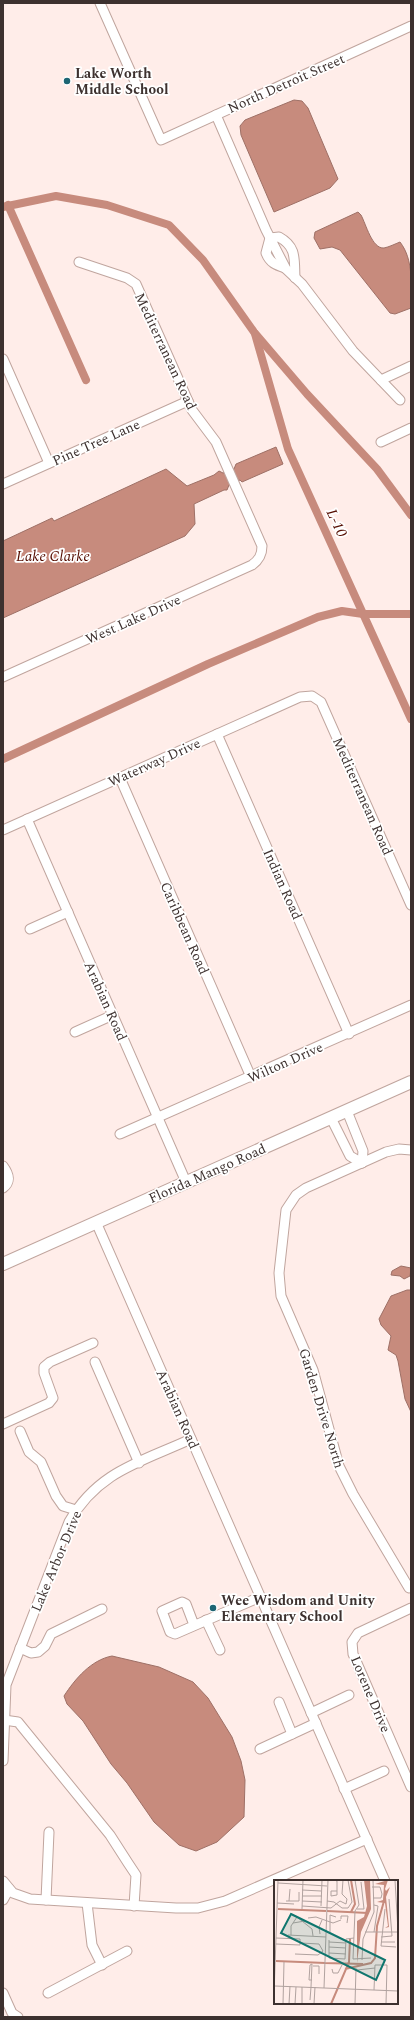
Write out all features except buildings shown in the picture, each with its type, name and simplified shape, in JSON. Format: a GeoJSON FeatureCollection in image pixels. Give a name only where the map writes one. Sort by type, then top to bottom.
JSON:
{"type":"FeatureCollection","features":[{"type":"Feature","properties":{"kind":"street","name":"North Detroit Street"},"geometry":{"type":"LineString","coordinates":[[100,3],[162,140],[411,26]]}},
{"type":"Feature","properties":{"kind":"street"},"geometry":{"type":"LineString","coordinates":[[216,115],[283,264],[354,350],[400,400]]}},
{"type":"Feature","properties":{"kind":"street"},"geometry":{"type":"LineString","coordinates":[[270,238],[278,237],[289,243],[294,256],[295,278]]}},
{"type":"Feature","properties":{"kind":"street"},"geometry":{"type":"LineString","coordinates":[[283,264],[294,256]]}},
{"type":"Feature","properties":{"kind":"street","name":"Mediterranean Road"},"geometry":{"type":"LineString","coordinates":[[79,262],[127,278],[136,284],[188,401],[198,419],[214,436],[262,546],[260,558]]}},
{"type":"Feature","properties":{"kind":"street"},"geometry":{"type":"LineString","coordinates":[[3,360],[49,463]]}},
{"type":"Feature","properties":{"kind":"street"},"geometry":{"type":"LineString","coordinates":[[381,380],[411,366]]}},
{"type":"Feature","properties":{"kind":"street","name":"Pine Tree Lane"},"geometry":{"type":"LineString","coordinates":[[3,484],[188,401]]}},
{"type":"Feature","properties":{"kind":"street"},"geometry":{"type":"LineString","coordinates":[[381,442],[411,428]]}},
{"type":"Feature","properties":{"kind":"street","name":"West Lake Drive"},"geometry":{"type":"LineString","coordinates":[[3,677],[252,565],[260,558]]}},
{"type":"Feature","properties":{"kind":"street","name":"Mediterranean Road"},"geometry":{"type":"LineString","coordinates":[[306,696],[317,698],[321,702],[411,905]]}},
{"type":"Feature","properties":{"kind":"street","name":"Waterway Drive"},"geometry":{"type":"LineString","coordinates":[[3,830],[217,734],[306,696]]}},
{"type":"Feature","properties":{"kind":"street","name":"Indian Road"},"geometry":{"type":"LineString","coordinates":[[217,734],[349,1034]]}},
{"type":"Feature","properties":{"kind":"street","name":"Caribbean Road"},"geometry":{"type":"LineString","coordinates":[[120,778],[251,1077]]}},
{"type":"Feature","properties":{"kind":"street","name":"Arabian Road"},"geometry":{"type":"LineString","coordinates":[[27,819],[186,1182]]}},
{"type":"Feature","properties":{"kind":"street"},"geometry":{"type":"LineString","coordinates":[[30,929],[68,912]]}},
{"type":"Feature","properties":{"kind":"street","name":"Wilton Drive"},"geometry":{"type":"LineString","coordinates":[[120,1134],[349,1034],[411,1005]]}},
{"type":"Feature","properties":{"kind":"street"},"geometry":{"type":"LineString","coordinates":[[75,1032],[113,1015]]}},
{"type":"Feature","properties":{"kind":"street","name":"Florida Mango Road"},"geometry":{"type":"LineString","coordinates":[[3,1264],[411,1082]]}},
{"type":"Feature","properties":{"kind":"street"},"geometry":{"type":"LineString","coordinates":[[331,1118],[350,1156],[362,1163],[363,1151],[347,1111]]}},
{"type":"Feature","properties":{"kind":"street","name":"Garden Drive North"},"geometry":{"type":"LineString","coordinates":[[409,1588],[353,1494],[339,1466],[313,1370],[283,1301],[279,1284],[285,1216],[292,1199],[306,1188],[392,1150],[411,1150]]}},
{"type":"Feature","properties":{"kind":"street"},"geometry":{"type":"LineString","coordinates":[[3,1166],[9,1179],[8,1184],[3,1188]]}},
{"type":"Feature","properties":{"kind":"street","name":"Arabian Road"},"geometry":{"type":"LineString","coordinates":[[96,1222],[385,1880]]}},
{"type":"Feature","properties":{"kind":"street"},"geometry":{"type":"LineString","coordinates":[[3,1424],[49,1403],[53,1398],[44,1373],[44,1368],[50,1362],[93,1343]]}},
{"type":"Feature","properties":{"kind":"street"},"geometry":{"type":"LineString","coordinates":[[95,1362],[138,1463]]}},
{"type":"Feature","properties":{"kind":"street"},"geometry":{"type":"LineString","coordinates":[[20,1431],[29,1452],[41,1462],[56,1496],[63,1506],[76,1510]]}},
{"type":"Feature","properties":{"kind":"street","name":"Lake Arbor Drive"},"geometry":{"type":"LineString","coordinates":[[3,1761],[6,1685],[69,1522],[76,1510],[89,1493],[105,1479],[191,1439]]}},
{"type":"Feature","properties":{"kind":"street"},"geometry":{"type":"LineString","coordinates":[[194,1625],[186,1604],[182,1602],[162,1611],[170,1632],[174,1634],[260,1597]]}},
{"type":"Feature","properties":{"kind":"street","name":"Lorene Drive"},"geometry":{"type":"LineString","coordinates":[[411,1608],[358,1632],[352,1642],[353,1654],[411,1787]]}},
{"type":"Feature","properties":{"kind":"street"},"geometry":{"type":"LineString","coordinates":[[20,1648],[31,1653],[38,1652],[45,1646],[51,1634],[102,1609]]}},
{"type":"Feature","properties":{"kind":"street"},"geometry":{"type":"LineString","coordinates":[[206,1620],[220,1650]]}},
{"type":"Feature","properties":{"kind":"street"},"geometry":{"type":"LineString","coordinates":[[311,1713],[349,1696]]}},
{"type":"Feature","properties":{"kind":"street"},"geometry":{"type":"LineString","coordinates":[[279,1702],[292,1734]]}},
{"type":"Feature","properties":{"kind":"street"},"geometry":{"type":"LineString","coordinates":[[4,1720],[18,1722],[110,1835],[136,1875],[134,1906]]}},
{"type":"Feature","properties":{"kind":"street"},"geometry":{"type":"LineString","coordinates":[[260,1749],[316,1723]]}},
{"type":"Feature","properties":{"kind":"street"},"geometry":{"type":"LineString","coordinates":[[344,1789],[384,1771]]}},
{"type":"Feature","properties":{"kind":"street"},"geometry":{"type":"LineString","coordinates":[[46,1900],[49,1832]]}},
{"type":"Feature","properties":{"kind":"street"},"geometry":{"type":"LineString","coordinates":[[3,1881],[9,1889],[24,1898],[134,1906],[187,1908],[215,1905],[367,1840]]}},
{"type":"Feature","properties":{"kind":"street"},"geometry":{"type":"LineString","coordinates":[[3,1900],[9,1889]]}},
{"type":"Feature","properties":{"kind":"street"},"geometry":{"type":"LineString","coordinates":[[87,1902],[92,1945],[102,1965]]}},
{"type":"Feature","properties":{"kind":"street"},"geometry":{"type":"LineString","coordinates":[[48,1993],[127,1951]]}},
{"type":"Feature","properties":{"kind":"street"},"geometry":{"type":"LineString","coordinates":[[3,1993],[13,2016]]}},
{"type":"Feature","properties":{"kind":"water"},"geometry":{"type":"Polygon","coordinates":[[[294,100],[302,101],[308,108],[338,179],[330,188],[274,212],[241,135],[240,126],[245,120],[294,100]]]}},
{"type":"Feature","properties":{"kind":"water"},"geometry":{"type":"Polygon","coordinates":[[[358,212],[376,245],[384,248],[400,242],[404,249],[410,265],[411,308],[395,314],[390,313],[340,250],[332,247],[320,249],[314,238],[315,232],[358,212]]]}},
{"type":"Feature","properties":{"kind":"water","name":"Lake Clarke"},"geometry":{"type":"Polygon","coordinates":[[[276,447],[283,464],[242,482],[240,480],[229,485],[227,490],[194,504],[195,524],[185,536],[3,618],[3,541],[52,518],[54,521],[166,469],[187,486],[214,475],[219,471],[223,473],[234,469],[236,464],[276,447]]]}},
{"type":"Feature","properties":{"kind":"water"},"geometry":{"type":"Polygon","coordinates":[[[401,1266],[411,1268],[410,1276],[404,1279],[400,1276],[391,1275],[392,1271],[401,1266]]]}},
{"type":"Feature","properties":{"kind":"water"},"geometry":{"type":"Polygon","coordinates":[[[411,1290],[411,1412],[405,1399],[396,1355],[388,1350],[391,1336],[381,1325],[379,1319],[391,1296],[411,1290]]]}},
{"type":"Feature","properties":{"kind":"water"},"geometry":{"type":"Polygon","coordinates":[[[112,1656],[159,1667],[193,1682],[208,1698],[232,1737],[241,1761],[245,1780],[244,1817],[217,1842],[196,1851],[179,1845],[154,1822],[127,1783],[111,1764],[83,1721],[67,1704],[64,1696],[78,1677],[90,1666],[104,1658],[112,1656]]]}},
{"type":"Feature","properties":{"kind":"waterway"},"geometry":{"type":"LineString","coordinates":[[3,207],[56,196],[107,205],[169,225],[203,260],[254,332],[307,394],[377,469],[411,515]]}},
{"type":"Feature","properties":{"kind":"waterway"},"geometry":{"type":"LineString","coordinates":[[8,205],[86,380]]}},
{"type":"Feature","properties":{"kind":"waterway","name":"L-10"},"geometry":{"type":"LineString","coordinates":[[255,334],[288,449],[411,719]]}},
{"type":"Feature","properties":{"kind":"waterway"},"geometry":{"type":"LineString","coordinates":[[3,759],[208,664],[318,617],[342,611],[363,614],[411,614]]}},
{"type":"Feature","properties":{"kind":"place","name":"Lake Worth Middle School"},"geometry":{"type":"Point","coordinates":[67,81]}},
{"type":"Feature","properties":{"kind":"place","name":"Wee Wisdom and Unity Elementary School"},"geometry":{"type":"Point","coordinates":[213,1608]}}]}
